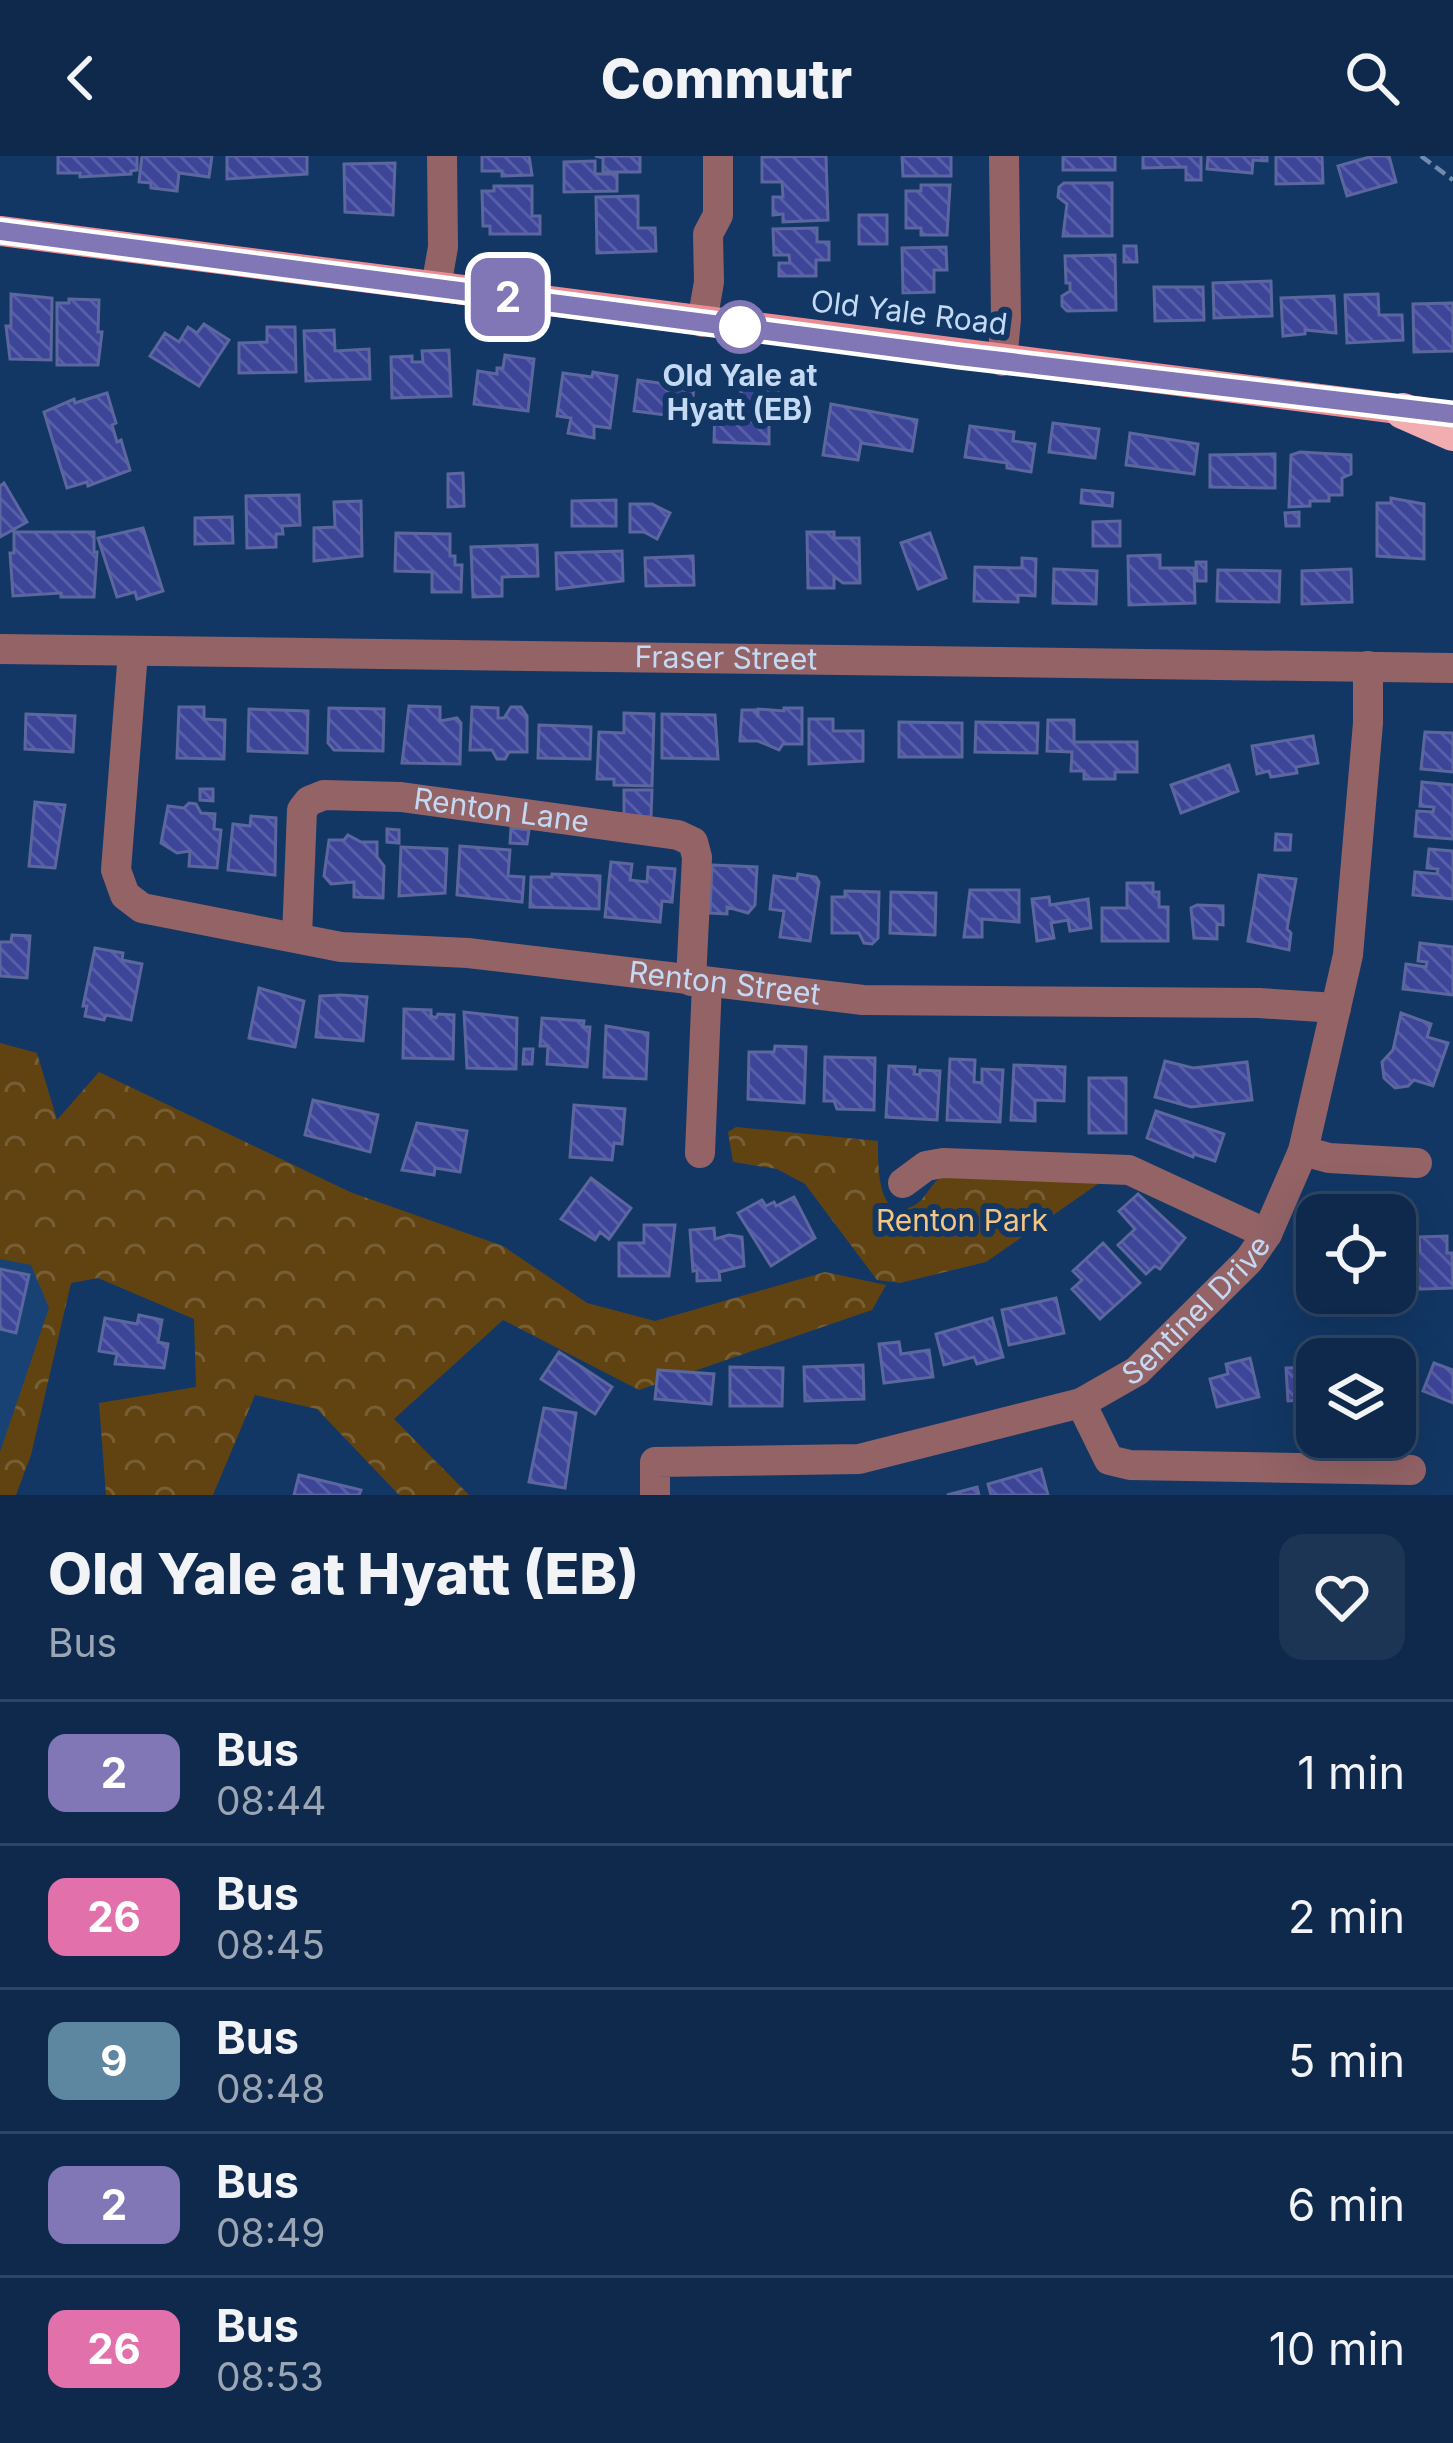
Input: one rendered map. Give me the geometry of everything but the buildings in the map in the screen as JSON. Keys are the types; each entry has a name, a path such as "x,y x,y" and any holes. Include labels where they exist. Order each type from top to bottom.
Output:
{"highway":[{"path":"1403,411 1453,433"}],"main road":[{"name":"Old Yale Road","path":"0,231 1002,361 1453,414"}],"street":[{"path":"436,287 443,247 442,156"},
{"path":"697,156 698,216 708,234 709,282 702,322"},
{"path":"708,234 718,215 718,156"},
{"path":"1002,361 1004,156"},
{"name":"Fraser Street","path":"0,649 1453,668"},
{"name":"Renton Street","path":"133,652 116,870 124,895 142,908 341,946 467,953 863,1000 1259,1003 1336,1008"},
{"name":"Sentinel Drive","path":"655,1495 656,1462 859,1459 1081,1403 1137,1371 1250,1260 1267,1234 1303,1151 1336,1008 1350,934 1368,723 1368,666"},
{"name":"Renton Lane","path":"297,937 302,810 324,795 401,797 678,835 692,842 697,857 699,982"},
{"path":"699,982 700,1153"},
{"path":"1303,1151 1329,1158 1417,1163"},
{"path":"903,1183 926,1166 944,1163 1129,1170 1267,1234"},
{"path":"1081,1403 1109,1460 1130,1465 1411,1470"}],"path":[{"path":"1421,156 1453,180"}],"shaded area":[{"path":"0,1169 63,1293 0,1477"}],"green space":[{"path":"0,1043 37,1053 57,1120 99,1072 350,1192 503,1246 587,1303 655,1321 825,1272 886,1285 872,1310 639,1390 503,1320 394,1419 469,1495 399,1495 317,1409 255,1395 213,1495 106,1495 99,1403 196,1387 194,1319 98,1278 71,1283 31,1455 16,1495 0,1495 0,1452 49,1308 31,1265 0,1259"},
{"name":"Renton Park","path":"736,1127 878,1141 882,1189 893,1207 902,1209 919,1202 943,1176 1105,1179 986,1262 900,1283 877,1280 805,1184 777,1169 733,1162 728,1132"}],"bus line":[{"name":"2","path":"0,231 959,356 1453,414"}],"place":[{"name":"Old Yale at Hyatt (EB)","path":"740,327"}]}
